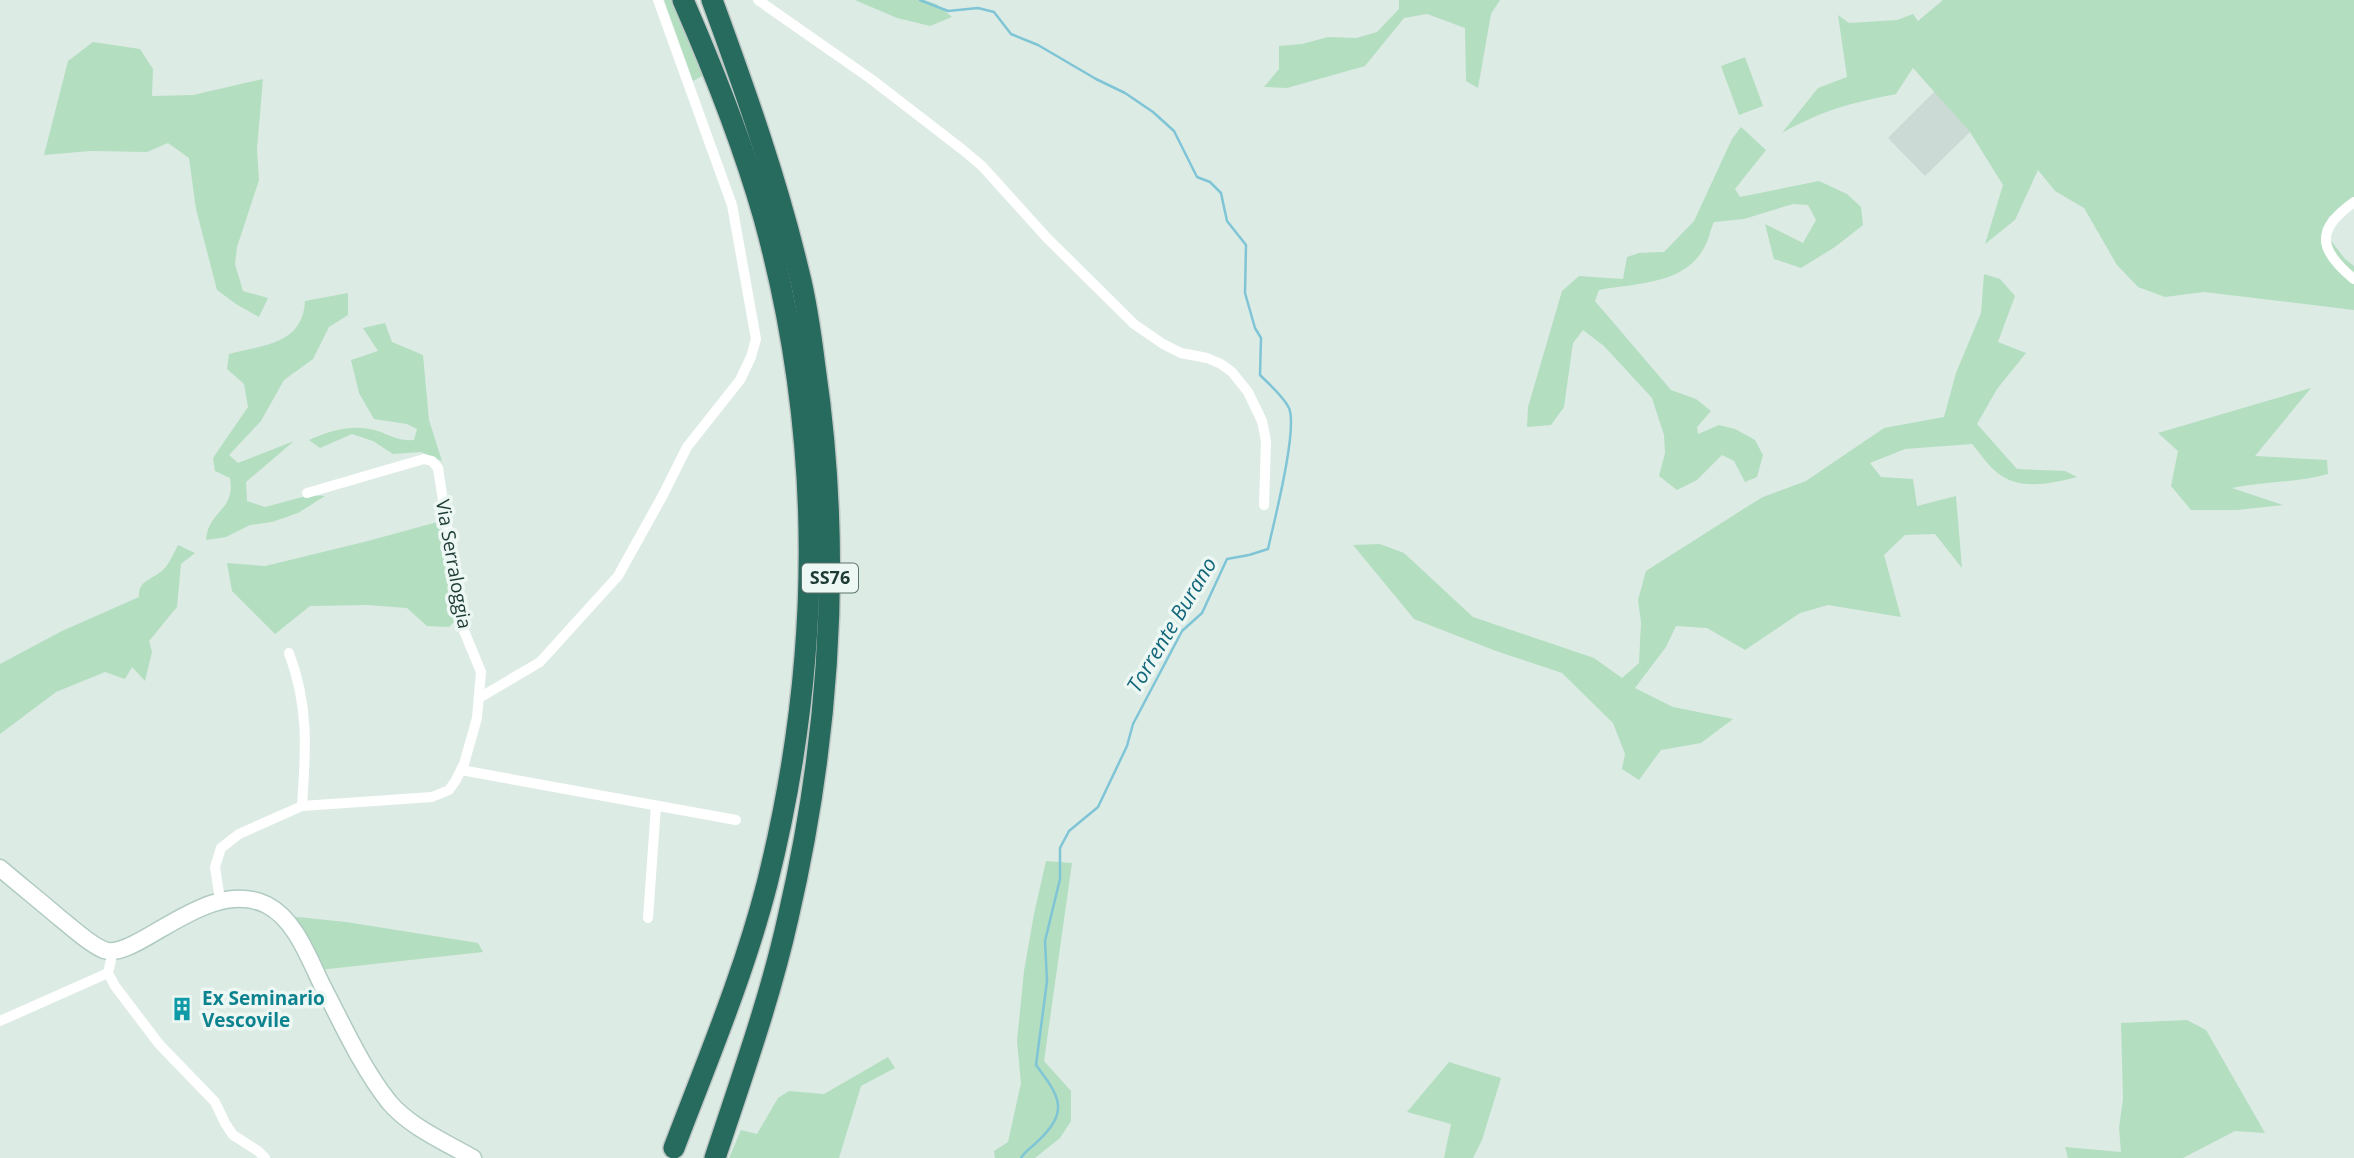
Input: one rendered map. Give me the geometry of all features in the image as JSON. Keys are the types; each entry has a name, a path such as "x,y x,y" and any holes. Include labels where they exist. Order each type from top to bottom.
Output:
{"highway":[{"name":"SS76","path":"674,1148 748,946 785,802 800,710 808,623 811,527 796,369 779,277 744,155 683,0"},
{"name":"SS76","path":"712,0 768,156 799,273 824,428 830,517 830,620 820,733 804,847 788,921 767,997 715,1158"}],"main road":[{"path":"0,868 104,950 113,951 133,944 177,919 220,900 265,904 284,916 296,933 350,1039 391,1104 422,1129 473,1158"}],"street":[{"path":"479,698 540,662 618,576 687,447 740,380 756,339 732,205 658,0"},
{"path":"758,0 871,79 982,166 1047,238 1134,324 1163,345 1181,353 1207,358 1233,372 1248,392 1262,421 1266,441 1264,505"},
{"path":"2354,202 2336,215 2328,226 2325,237 2330,253 2354,279"},
{"name":"Via Serraloggia","path":"220,900 215,867 221,848 239,834 302,806 432,797 449,790 461,770 477,718 481,671 462,626 438,468 432,461 424,459 307,493"},
{"path":"289,653 298,675 303,702 306,740 302,806"},
{"path":"461,770 736,820"},
{"path":"648,918 656,806"},
{"path":"113,951 108,973 115,986 159,1044 215,1102 233,1135 265,1158"},
{"path":"0,1021 108,973"}],"shaded area":[{"path":"1935,91 1970,132 1925,176 1888,138"}],"green space":[{"path":"664,0 675,0 706,74 693,81"},
{"path":"855,0 924,0 936,4 952,17 930,26 897,18"},
{"path":"1399,0 1500,0 1491,14 1478,88 1466,81 1465,28 1427,14 1404,18 1365,66 1287,88 1264,87 1279,69 1279,46 1302,44 1328,37 1356,38 1377,32 1399,9"},
{"path":"1943,0 2354,0 2354,197 2329,217 2322,229 2345,259 2354,266 2354,310 2204,292 2165,297 2138,287 2117,265 2084,208 2055,191 2038,170 2015,220 1985,244 2003,185 1970,132 1913,68 1896,94 1837,108 1782,133 1818,88 1847,77 1838,15 1849,23 1897,20 1913,14 1918,21"},
{"path":"93,42 140,49 153,69 152,96 193,95 263,79 257,149 259,180 237,247 235,264 243,291 268,298 259,317 217,290 196,209 189,158 168,143 147,152 91,151 44,155 68,61"},
{"path":"1745,57 1763,106 1739,115 1721,66"},
{"path":"1741,127 1766,150 1735,189 1740,197 1819,181 1847,194 1861,207 1863,225 1835,247 1801,268 1774,259 1765,224 1803,243 1816,220 1808,205 1793,204 1744,219 1714,222 1704,248 1684,269 1658,280 1599,290 1595,301 1671,390 1696,399 1711,411 1697,427 1698,434 1719,425 1735,429 1755,440 1763,455 1757,477 1745,482 1734,461 1722,455 1697,480 1677,490 1659,476 1665,453 1664,435 1652,398 1604,346 1583,330 1573,343 1564,407 1551,425 1527,427 1528,407 1562,291 1579,276 1623,279 1627,257 1639,253 1664,252 1694,221 1732,139"},
{"path":"1984,274 2000,279 2015,296 1998,342 2026,353 1997,389 1977,424 2017,469 2065,471 2077,477 2039,484 2019,483 2002,476 1972,444 1905,449 1870,463 1881,477 1913,479 1917,506 1956,496 1962,568 1935,534 1905,535 1884,555 1901,617 1828,605 1800,613 1745,650 1707,628 1676,626 1666,647 1635,688 1673,707 1733,719 1701,743 1661,750 1639,780 1622,769 1625,754 1613,723 1562,673 1414,619 1353,545 1380,544 1404,553 1473,617 1594,658 1622,678 1639,663 1641,622 1638,600 1646,571 1763,497 1806,481 1884,428 1944,417 1956,373 1981,313"},
{"path":"348,293 348,315 329,327 313,359 284,380 261,421 229,455 238,463 294,441 246,482 247,501 265,507 310,495 325,496 298,513 272,522 250,525 226,537 206,540 211,522 226,504 231,489 230,478 215,471 213,458 248,407 244,384 227,369 229,354 268,345 289,334 303,315 305,301"},
{"path":"385,323 392,342 423,355 429,420 442,461 421,452 393,454 373,441 352,434 320,448 309,440 335,431 362,428 414,440 417,429 407,424 374,419 359,393 351,360 378,351 363,328"},
{"path":"2311,388 2255,456 2327,460 2328,474 2232,488 2283,505 2237,510 2191,510 2171,486 2178,451 2158,433"},
{"path":"441,521 455,621 449,627 427,626 407,608 367,605 310,606 275,634 232,591 227,563 265,566"},
{"path":"178,545 195,553 181,564 177,607 149,641 152,652 145,681 132,667 125,679 105,672 56,692 0,734 0,664 62,631 139,597 143,584 163,570"},
{"path":"1046,861 1072,863 1044,1061 1071,1091 1071,1121 1060,1138 1035,1158 995,1158 994,1151 1008,1142 1021,1083 1017,1041 1024,971"},
{"path":"298,917 478,943 483,952 319,970 289,919"},
{"path":"2187,1020 2206,1030 2265,1133 2235,1131 2183,1158 2068,1158 2065,1147 2121,1152 2121,1023"},
{"path":"888,1057 895,1068 861,1086 839,1158 729,1158 741,1130 757,1134 778,1098 789,1091 824,1094"},
{"path":"1449,1062 1501,1078 1482,1140 1473,1158 1444,1158 1451,1124 1407,1112"}],"waterway":[{"name":"Torrente Burano","path":"920,0 948,11 978,8 994,12 1011,34 1038,45 1125,93 1153,112 1174,131 1197,177 1210,182 1221,193 1227,221 1246,245 1245,293 1255,328 1261,338 1260,375 1289,408 1291,419 1284,476 1268,549 1227,559 1202,613 1182,631 1133,724 1127,746 1098,807 1069,831 1060,848 1060,879 1045,941 1047,981 1036,1065 1056,1095 1058,1112 1047,1131 1021,1158"}],"place":[{"name":"Ex Seminario Vescovile","path":"182,1009"}]}
